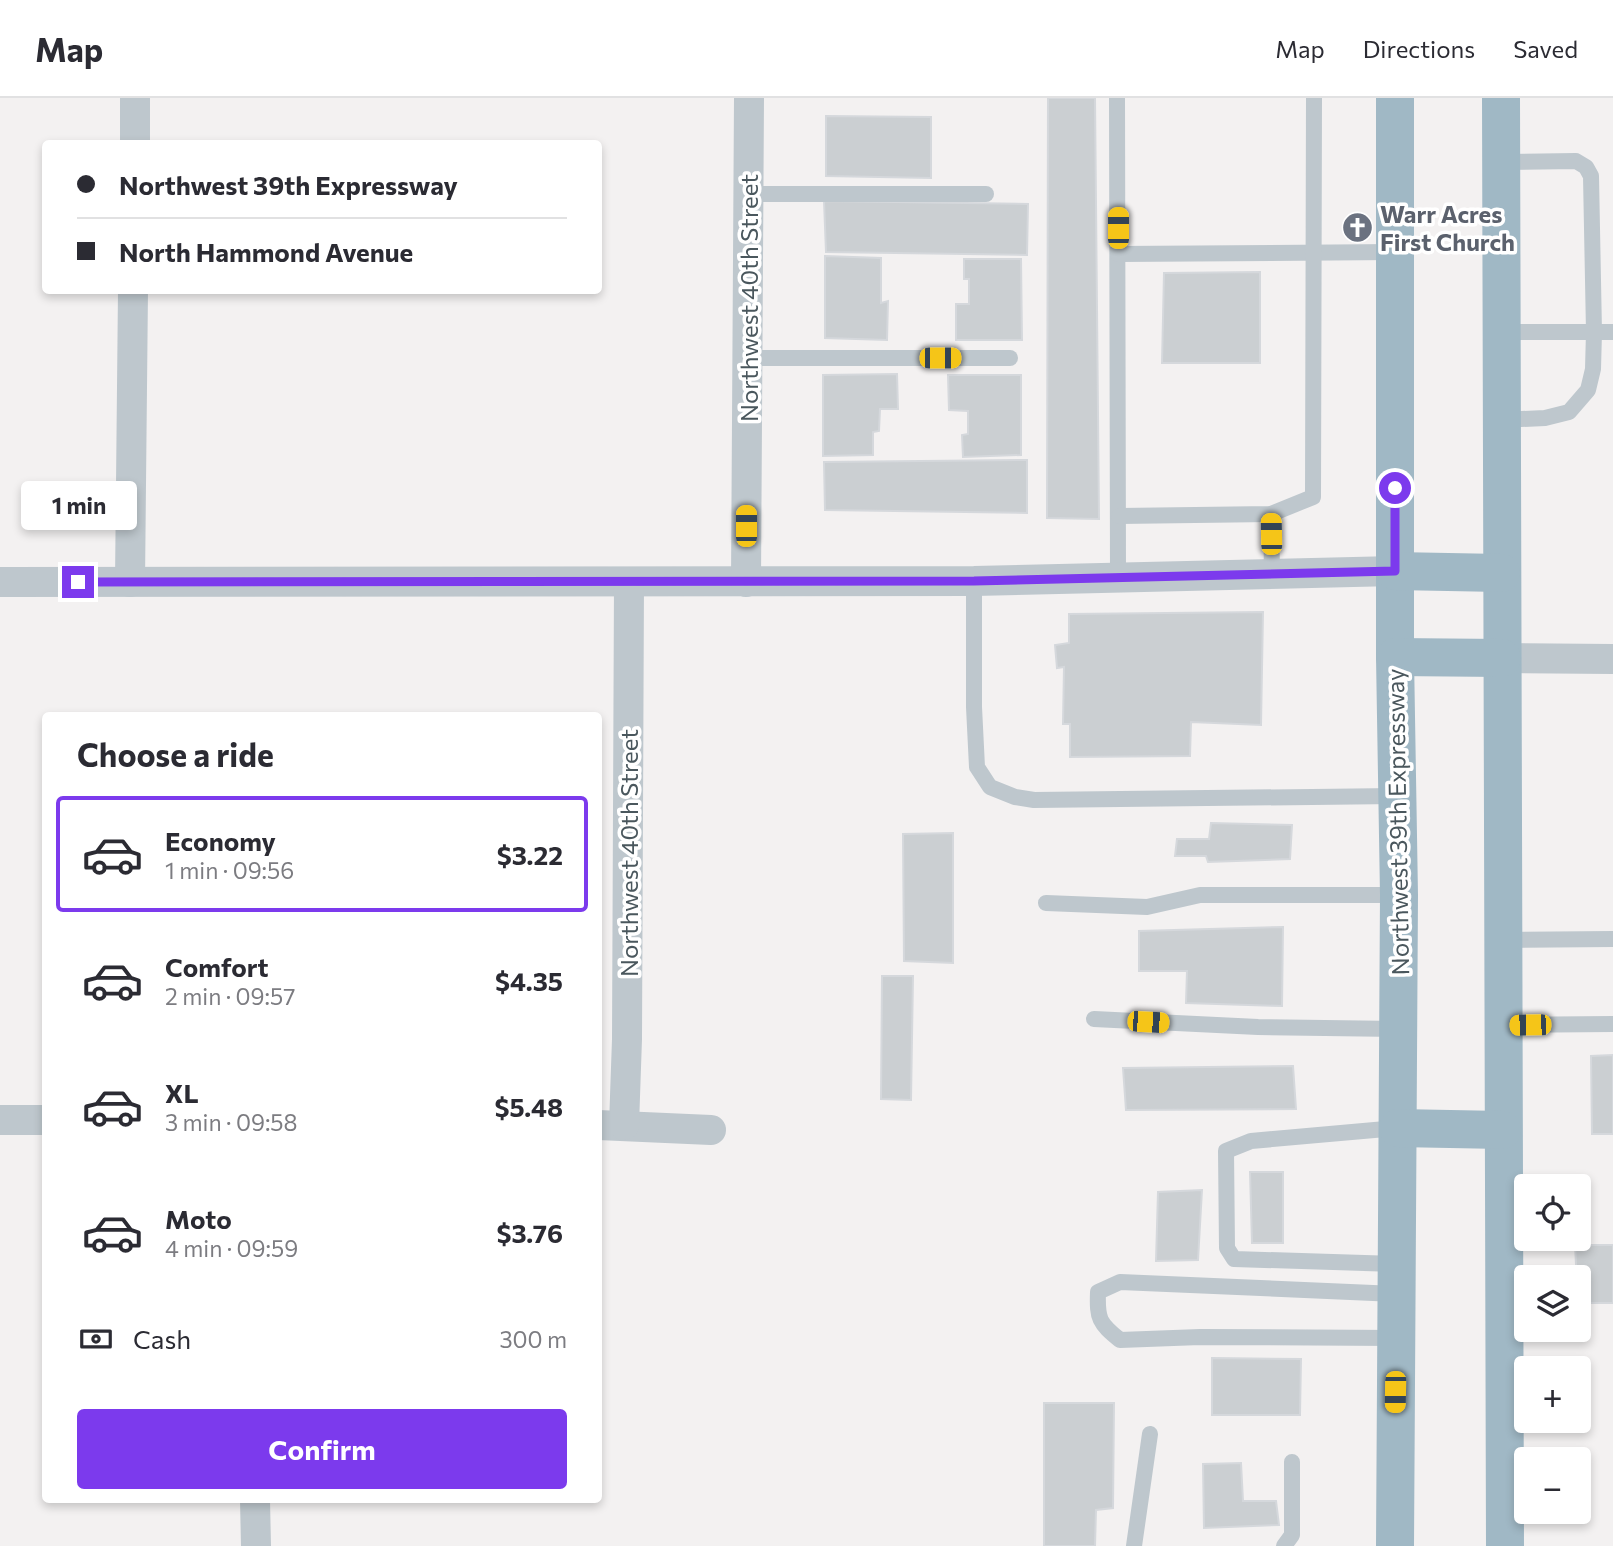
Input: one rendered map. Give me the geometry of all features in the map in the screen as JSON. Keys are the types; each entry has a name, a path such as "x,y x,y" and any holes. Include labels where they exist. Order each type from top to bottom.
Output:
{"highway":[{"name":"Northwest 39th Expressway","path":"1395,98 1395,657 1399,895 1395,1546"},
{"path":"1501,98 1505,1546"},
{"path":"1395,571 1501,573"},
{"path":"1395,657 1502,658"},
{"path":"1398,1128 1502,1130"}],"street":[{"path":"135,98 135,140"},
{"name":"Northwest 40th Street","path":"746,582 749,98"},
{"path":"130,582 133,294"},
{"path":"0,582 974,581 1395,571"},
{"name":"Northwest 40th Street","path":"611,1125 627,1025 629,582"},
{"path":"1502,658 1613,659"},
{"path":"0,1120 42,1120"},
{"path":"611,1125 711,1130"},
{"path":"255,1503 256,1546"}],"lane":[{"path":"1117,98 1118,576"},
{"path":"1119,516 1271,514 1313,496 1314,98"},
{"path":"1501,162 1576,161 1586,167 1591,176 1594,332 1593,369 1588,390 1569,412 1545,418 1501,420"},
{"path":"748,194 986,194"},
{"path":"1118,254 1395,252"},
{"path":"1501,332 1613,332"},
{"path":"747,358 1010,358"},
{"path":"1271,514 1272,573"},
{"path":"974,581 977,767 990,786 1015,797 1034,800 1396,796"},
{"path":"1046,903 1147,907 1200,895 1399,895"},
{"path":"1503,940 1613,939"},
{"path":"1094,1019 1258,1027 1398,1029"},
{"path":"1503,1025 1613,1024"},
{"path":"1396,1279 1234,1259 1227,1248 1226,1151 1251,1141 1398,1128"},
{"path":"1395,1338 1199,1337 1119,1340 1101,1325 1098,1292 1119,1282 1396,1279"},
{"path":"1134,1546 1150,1434"},
{"path":"1284,1546 1292,1535 1292,1462"}],"building":[{"path":"1048,98 1095,98 1099,519 1047,518"},
{"path":"826,116 931,117 931,178 826,176"},
{"path":"824,201 1028,204 1027,255 826,252"},
{"path":"825,256 881,258 881,303 888,301 887,340 825,338"},
{"path":"964,259 1021,259 1022,340 956,340 956,304 969,304 969,279 964,279"},
{"path":"1260,272 1260,363 1162,363 1164,273"},
{"path":"897,374 898,409 880,409 879,431 873,432 873,455 823,456 823,375"},
{"path":"948,375 1021,375 1021,455 963,457 962,435 968,434 968,411 949,410"},
{"path":"1027,460 1027,513 825,510 824,462"},
{"path":"1263,612 1261,725 1191,722 1190,756 1070,757 1070,724 1063,724 1064,667 1057,668 1055,645 1069,643 1069,614"},
{"path":"1211,823 1292,825 1290,859 1208,862 1206,856 1175,856 1177,839 1209,839"},
{"path":"953,833 953,963 904,961 903,834"},
{"path":"1283,927 1282,1006 1186,1003 1187,971 1139,971 1139,931"},
{"path":"882,976 913,976 911,1100 881,1099"},
{"path":"1613,1055 1613,1134 1592,1134 1591,1056"},
{"path":"1293,1066 1296,1109 1126,1110 1123,1068"},
{"path":"1250,1172 1283,1172 1283,1243 1252,1243"},
{"path":"1202,1190 1198,1260 1156,1261 1158,1192"},
{"path":"1591,1245 1613,1245 1613,1303 1591,1303 1591,1265 1576,1265 1575,1251 1591,1251"},
{"path":"1212,1358 1301,1359 1300,1415 1212,1415"},
{"path":"1044,1403 1114,1403 1113,1508 1096,1510 1095,1546 1044,1546"},
{"path":"1241,1463 1243,1501 1276,1501 1279,1525 1204,1528 1203,1464"}],"place":[{"name":"Warr Acres First Church","path":"1357,227"}],"route":[{"path":"78,582 974,581 1395,571 1395,488"}]}
